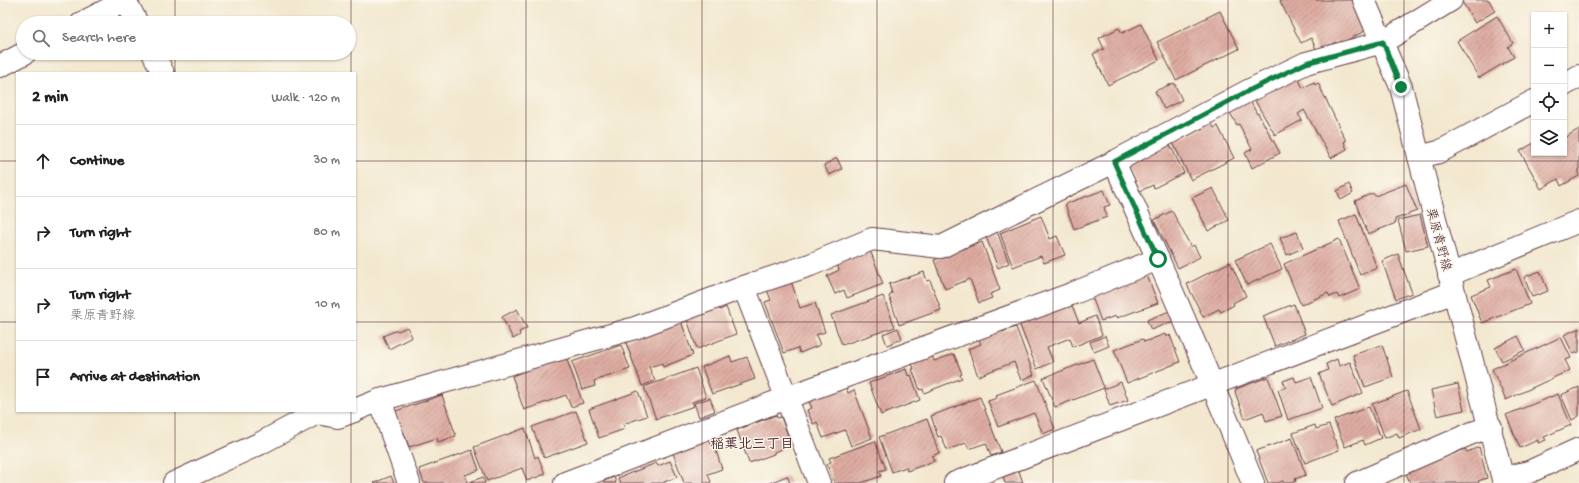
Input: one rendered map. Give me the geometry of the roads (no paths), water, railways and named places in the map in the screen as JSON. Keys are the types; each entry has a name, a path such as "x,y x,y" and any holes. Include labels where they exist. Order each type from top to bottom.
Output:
{"street":[{"path":"95,16 126,0 134,16"},
{"name":"栗原青野線","path":"1364,0 1401,87 1504,480"},
{"path":"356,410 380,400 635,328 744,287 810,265 872,239 941,247 1114,162 1248,91 1306,63 1383,42 1451,0"},
{"path":"0,66 16,58"},
{"path":"156,60 162,72"},
{"path":"1567,82 1579,76"},
{"path":"1419,157 1439,152 1531,103"},
{"path":"1114,162 1213,384 1253,483"},
{"path":"955,483 1213,384 1452,284 1579,221"},
{"path":"565,483 786,398 1074,293 1158,259"},
{"path":"744,287 819,483"},
{"path":"380,400 409,483"},
{"path":"174,483 259,444 317,412 338,417 351,412"},
{"path":"1357,483 1472,433 1491,428"},
{"path":"1504,480 1529,472 1579,449"}],"district":[{"name":"稲葉北三丁目","path":"752,443"}]}
